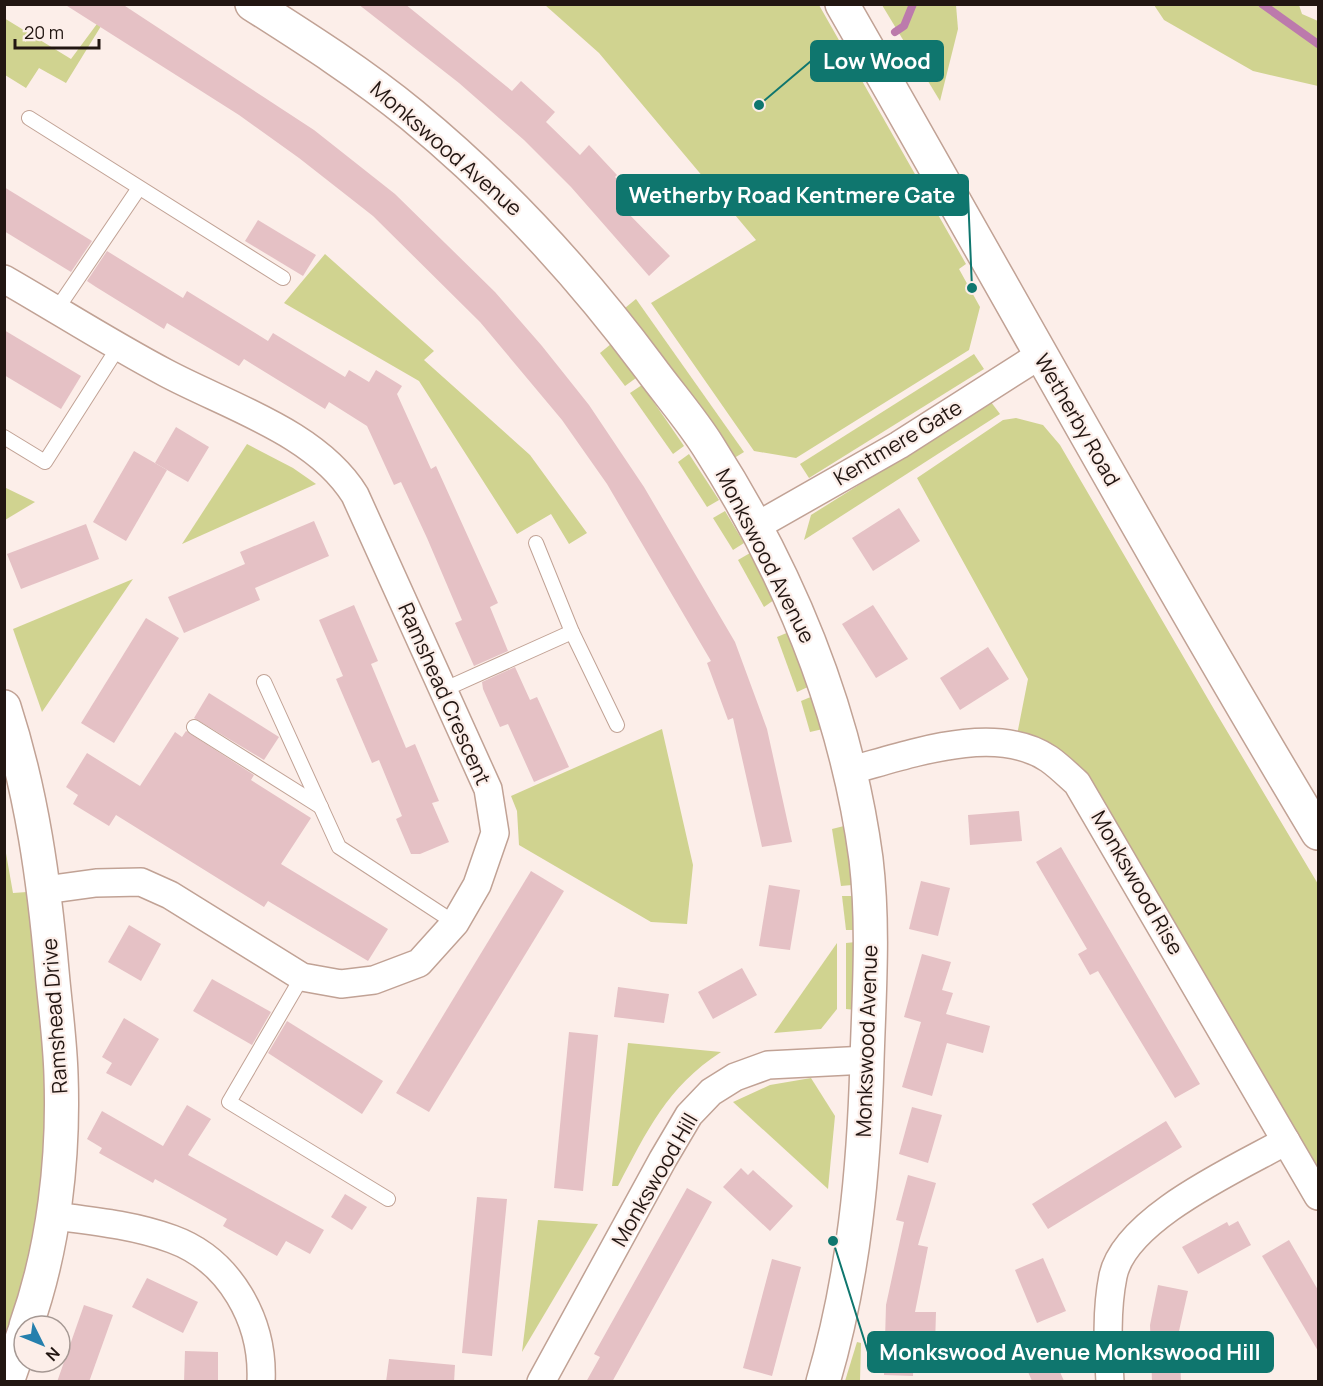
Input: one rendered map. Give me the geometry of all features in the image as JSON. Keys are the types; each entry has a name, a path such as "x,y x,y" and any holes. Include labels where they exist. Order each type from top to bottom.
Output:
{"street":[{"name":"Wetherby Road","path":"842,4 1040,355 1237,698 1318,833"},
{"name":"Monkswood Avenue","path":"268,9 410,113 477,171 534,227 616,323 700,435 755,527 802,622 830,696 848,771 865,858 870,918 866,1125 853,1249 842,1309 823,1382"},
{"name":"Ramshead Crescent","path":"4,279 119,346 319,453 344,477 488,789 495,833 477,885 454,923 418,963 374,980 341,984 302,977 170,895 141,882 96,883 45,890"},
{"name":"Kentmere Gate","path":"755,527 899,445 1040,355"},
{"name":"Ramshead Drive","path":"4,708 25,779 45,890 62,1074 62,1125 54,1215 29,1314"},
{"name":"Monkswood Rise","path":"848,771 977,741 1015,745 1048,758 1077,783 1098,815 1318,1196"},
{"name":"Monkswood Hill","path":"541,1382 689,1115 711,1092 735,1077 768,1065 867,1060"},
{"path":"1110,1382 1108,1319 1113,1273 1134,1237 1166,1209 1286,1140"},
{"path":"54,1215 154,1233 174,1239 209,1261 237,1291 247,1310 260,1349 261,1382"},
{"path":"7,1382 12,1368"}],"lane":[{"path":"29,118 283,278"},
{"path":"57,309 139,188"},
{"path":"4,438 45,462 119,346"},
{"path":"536,543 572,632 617,725"},
{"path":"443,690 572,632"},
{"path":"264,682 339,847 454,923"},
{"path":"194,727 321,807"},
{"path":"302,977 229,1102 388,1199"}],"green space":[{"path":"111,5 114,5 66,83 39,68 26,88 5,75 4,18 71,59"},
{"path":"545,5 819,5 966,264 959,269 980,307 969,350 796,458 754,451 651,303 756,240 599,53"},
{"path":"882,5 956,5 958,29 940,101"},
{"path":"1154,5 1299,5 1302,14 1318,21 1318,86 1253,71 1164,20"},
{"path":"325,254 434,351 424,360 530,455 587,533 569,544 551,514 517,534 419,381 284,303"},
{"path":"636,299 744,452 731,460 625,308"},
{"path":"611,344 636,378 625,386 600,353"},
{"path":"974,354 984,369 809,478 800,464"},
{"path":"642,385 684,446 673,454 630,393"},
{"path":"991,402 1000,414 804,540 811,515"},
{"path":"1016,418 1043,425 1060,445 1318,884 1318,1196 1098,815 1015,745 1028,679 917,478 1003,420"},
{"path":"247,444 293,468 316,484 182,544"},
{"path":"689,454 719,500 707,507 678,462"},
{"path":"4,487 35,502 5,520"},
{"path":"725,511 744,543 733,550 713,518"},
{"path":"750,553 774,600 764,607 738,560"},
{"path":"133,579 42,712 13,629"},
{"path":"789,632 810,686 797,692 777,637"},
{"path":"813,696 823,729 810,732 801,701"},
{"path":"662,729 693,865 687,924 651,922 519,845 517,811 511,796"},
{"path":"844,826 852,885 841,886 832,829"},
{"path":"4,842 13,893 27,892 46,1080 43,1173 32,1254 14,1314 12,1314 4,1348"},
{"path":"842,896 853,896 856,930 846,930"},
{"path":"856,942 856,1010 846,1009 846,943"},
{"path":"837,943 837,1009 821,1029 774,1033"},
{"path":"628,1043 721,1052 686,1080 672,1095 649,1129 618,1186 612,1186"},
{"path":"811,1078 835,1116 828,1189 733,1102 770,1085"},
{"path":"538,1220 598,1224 522,1352"},
{"path":"857,1342 861,1343 860,1381 845,1381"}],"building":[{"path":"64,4 122,4 314,130 395,194 495,292 542,346 589,405 644,487 735,642 767,729 792,842 762,847 733,718 728,720 707,663 711,661 607,484 562,420 480,322 373,216 299,158 239,115"},
{"path":"358,4 405,4 512,91 521,81 555,112 546,122 580,155 589,145 617,175 615,177 628,190 619,198 626,205 623,208 670,256 649,276 571,187 524,140 459,83"},
{"path":"4,187 92,241 71,272 4,231"},
{"path":"258,220 316,255 303,276 245,241"},
{"path":"107,251 183,298 187,291 268,341 273,333 345,377 349,370 369,382 376,370 402,386 397,394 431,469 436,466 498,603 490,607 508,651 474,666 455,623 462,620 427,538 401,482 394,485 367,426 329,402 325,409 244,359 239,366 167,323 164,329 87,281"},
{"path":"4,330 81,376 61,409 4,375"},
{"path":"176,427 209,447 188,482 155,463"},
{"path":"134,451 167,470 126,541 93,522"},
{"path":"899,508 920,541 873,571 852,538"},
{"path":"314,521 329,556 255,588 260,600 184,633 168,597 245,564 240,552"},
{"path":"86,524 99,559 21,589 7,554"},
{"path":"354,605 378,661 371,664 406,748 415,744 439,801 432,803 449,842 420,854 411,854 396,819 402,816 379,760 372,763 336,679 343,676 319,620"},
{"path":"873,605 908,659 876,678 842,624"},
{"path":"146,618 179,638 114,743 81,723"},
{"path":"988,647 1009,679 960,710 940,678"},
{"path":"515,667 530,700 537,697 569,767 534,782 508,724 500,727 483,689 482,682"},
{"path":"209,693 279,737 264,760 194,718"},
{"path":"186,731 254,775 251,780 311,818 281,864 388,929 368,961 268,901 264,907 116,815 109,826 73,804 78,795 66,787 87,753 140,786 175,732 182,737"},
{"path":"1019,811 1022,841 970,845 968,815"},
{"path":"1061,847 1200,1084 1175,1098 1098,971 1090,975 1078,954 1087,949 1036,862"},
{"path":"531,871 564,891 429,1112 396,1093"},
{"path":"921,881 950,888 938,936 909,929"},
{"path":"769,885 800,890 790,950 759,946"},
{"path":"129,925 161,944 141,981 108,962"},
{"path":"922,954 951,962 942,990 953,993 946,1014 990,1026 983,1053 947,1043 932,1096 902,1087 921,1022 904,1017"},
{"path":"742,968 757,995 713,1019 698,992"},
{"path":"212,979 271,1012 252,1045 193,1011"},
{"path":"618,987 669,994 664,1023 614,1017"},
{"path":"124,1018 159,1039 131,1086 106,1073 112,1063 102,1057"},
{"path":"287,1021 383,1081 362,1114 268,1053"},
{"path":"569,1032 598,1035 583,1191 554,1188"},
{"path":"187,1105 211,1119 188,1155 324,1230 310,1254 286,1241 277,1256 223,1226 227,1219 155,1179 153,1183 99,1153 102,1148 87,1139 102,1111 163,1146"},
{"path":"912,1107 942,1115 928,1163 899,1154"},
{"path":"1166,1121 1182,1147 1048,1229 1032,1204"},
{"path":"741,1168 748,1175 753,1170 793,1206 770,1231 723,1187"},
{"path":"908,1175 936,1183 918,1245 928,1247 915,1312 936,1312 935,1346 914,1345 913,1376 884,1375 886,1305 904,1222 896,1220"},
{"path":"687,1188 712,1202 612,1382 586,1382 600,1357 594,1354"},
{"path":"345,1194 367,1207 352,1230 331,1217"},
{"path":"477,1197 507,1199 492,1356 462,1353"},
{"path":"1238,1221 1251,1245 1198,1274 1182,1247 1227,1222 1229,1226"},
{"path":"1289,1240 1318,1290 1318,1351 1262,1256"},
{"path":"1043,1258 1066,1311 1037,1323 1015,1270"},
{"path":"772,1259 801,1267 772,1376 743,1368"},
{"path":"147,1278 198,1302 183,1333 132,1307"},
{"path":"1158,1285 1188,1291 1179,1331 1181,1382 1152,1382 1150,1325"},
{"path":"84,1305 113,1315 89,1382 57,1382 60,1374 72,1374 72,1339"},
{"path":"1045,1337 1064,1381 1032,1381 1018,1349"},
{"path":"185,1351 218,1352 218,1382 184,1382"},
{"path":"389,1359 455,1365 454,1382 386,1382"}],"waterway":[{"path":"895,32 904,26 913,4"},
{"path":"1262,4 1318,44"}],"place":[{"name":"Low Wood","path":"759,105"},
{"name":"Wetherby Road Kentmere Gate","path":"972,288"},
{"name":"Monkswood Avenue Monkswood Hill","path":"833,1241"}]}
